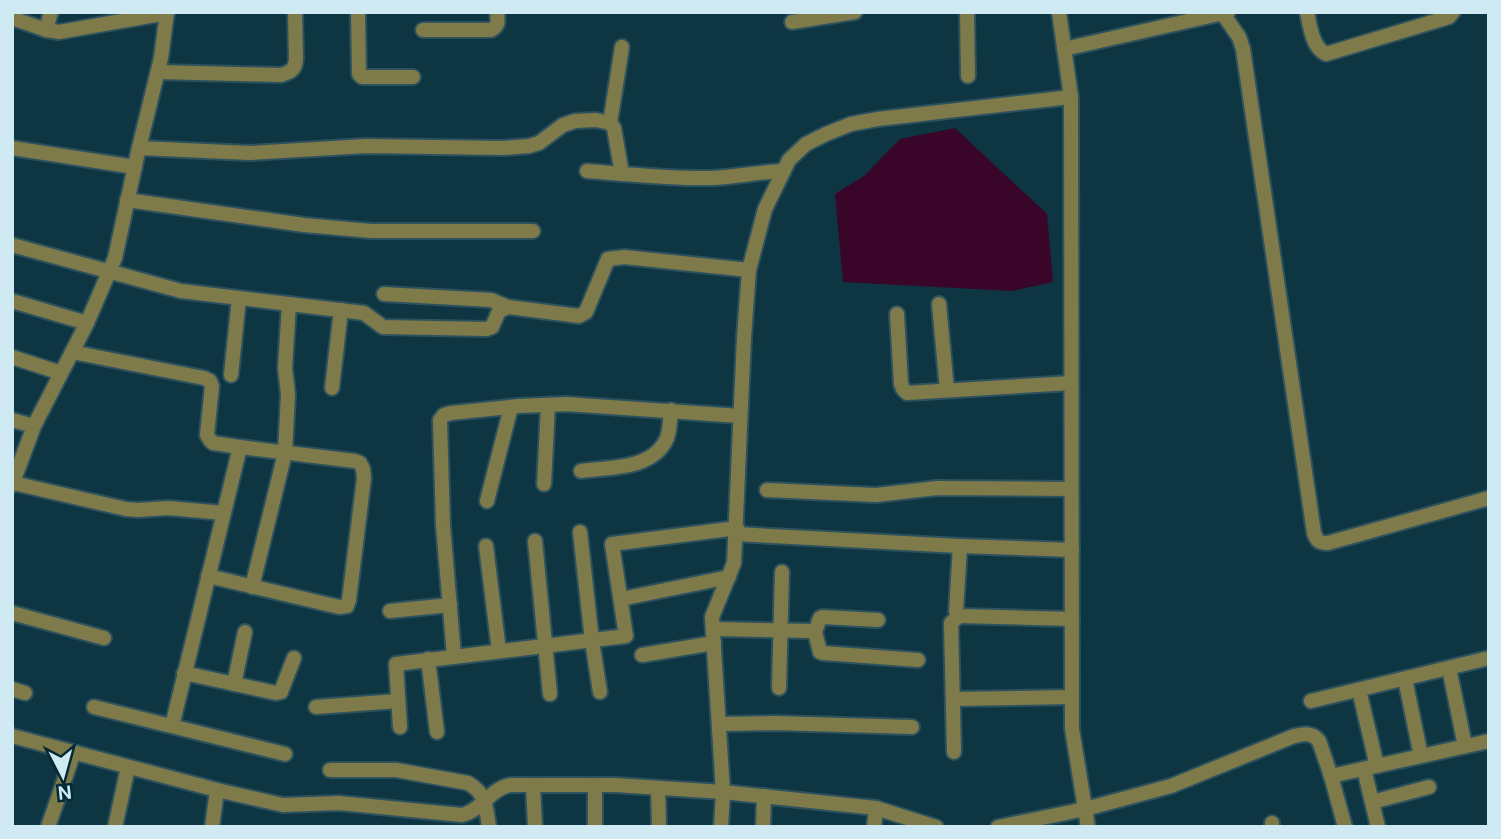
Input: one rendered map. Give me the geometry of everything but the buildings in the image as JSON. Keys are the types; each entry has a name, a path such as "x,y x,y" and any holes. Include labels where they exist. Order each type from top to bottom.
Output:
{"street":[{"path":"46,30 51,12"},
{"path":"158,72 281,75 291,72 296,59 295,12"},
{"path":"358,12 359,74 362,77 413,77"},
{"path":"423,30 491,30 498,24 497,12"},
{"path":"792,22 855,12"},
{"path":"967,12 968,76"},
{"path":"1059,12 1071,97 1072,729 1088,827"},
{"path":"1307,12 1314,40 1319,51 1326,54 1449,17 1453,12"},
{"path":"12,18 46,30 67,32 167,13 161,58 115,258 87,323 34,426 13,484 126,509 168,508 224,513"},
{"path":"1064,49 1225,13 1239,37 1243,49 1317,540 1328,543 1489,498"},
{"path":"610,123 622,47"},
{"path":"721,827 723,792 712,617 734,564 749,270 765,209 783,171 789,160 806,144 851,124 1071,97"},
{"path":"139,148 250,153 366,146 503,148 539,143 563,125 575,121 596,120 610,123 614,128 621,174"},
{"path":"12,148 135,167"},
{"path":"587,171 716,178 783,171"},
{"path":"127,200 371,232 533,231"},
{"path":"12,245 181,291 363,313 383,327 486,329 492,327 499,311 508,307"},
{"path":"384,294 491,300 508,307 579,316 586,312 608,259 614,257 749,270"},
{"path":"231,375 239,298"},
{"path":"12,301 87,323"},
{"path":"252,587 285,453 288,394 285,368 289,304"},
{"path":"939,304 947,390"},
{"path":"332,388 341,310"},
{"path":"897,314 901,384 907,393 1071,383"},
{"path":"72,352 210,381 212,386 207,435 213,443 360,463 363,469 347,606 339,607 208,576"},
{"path":"12,357 61,373"},
{"path":"454,656 443,525 440,420 444,415 566,404 740,416"},
{"path":"544,484 548,405"},
{"path":"488,500 511,407"},
{"path":"581,471 645,461 666,440 671,410"},
{"path":"12,420 34,426"},
{"path":"172,726 240,447"},
{"path":"767,490 876,495 937,488 1072,489"},
{"path":"400,727 397,664 626,636 612,544 737,531 960,546 1072,550"},
{"path":"580,532 600,692"},
{"path":"535,541 550,694"},
{"path":"486,546 499,651"},
{"path":"959,616 956,611 960,546"},
{"path":"779,688 782,572"},
{"path":"621,599 729,577"},
{"path":"390,611 450,605"},
{"path":"12,613 104,638"},
{"path":"954,752 951,623 959,616 1072,619"},
{"path":"878,620 822,617 815,632 818,649 823,653 918,660"},
{"path":"642,655 713,636 780,630 815,632"},
{"path":"234,684 245,632"},
{"path":"184,673 276,693 281,692 294,658"},
{"path":"1311,701 1489,658"},
{"path":"428,659 437,732"},
{"path":"1449,668 1465,746"},
{"path":"1405,679 1421,756"},
{"path":"1360,690 1372,802 1378,827"},
{"path":"953,699 1072,697"},
{"path":"316,707 398,701"},
{"path":"94,707 285,754"},
{"path":"719,724 912,727"},
{"path":"998,827 1171,786 1302,734 1315,736 1319,741 1345,827"},
{"path":"12,752 15,736 217,790 288,806 339,803 462,815 474,810 503,787 615,785 723,792 876,808 936,827"},
{"path":"1331,776 1489,741"},
{"path":"48,827 74,752"},
{"path":"116,827 128,767"},
{"path":"330,770 396,770 472,785 485,800 489,827"},
{"path":"533,786 535,827"},
{"path":"594,786 595,827"},
{"path":"1372,802 1429,787"},
{"path":"658,788 659,827"},
{"path":"212,827 217,790"},
{"path":"763,827 764,796"},
{"path":"874,827 876,808"}],"shaded area":[{"path":"955,128 1047,214 1053,282 1012,291 843,282 835,194 864,176 900,139"}]}
